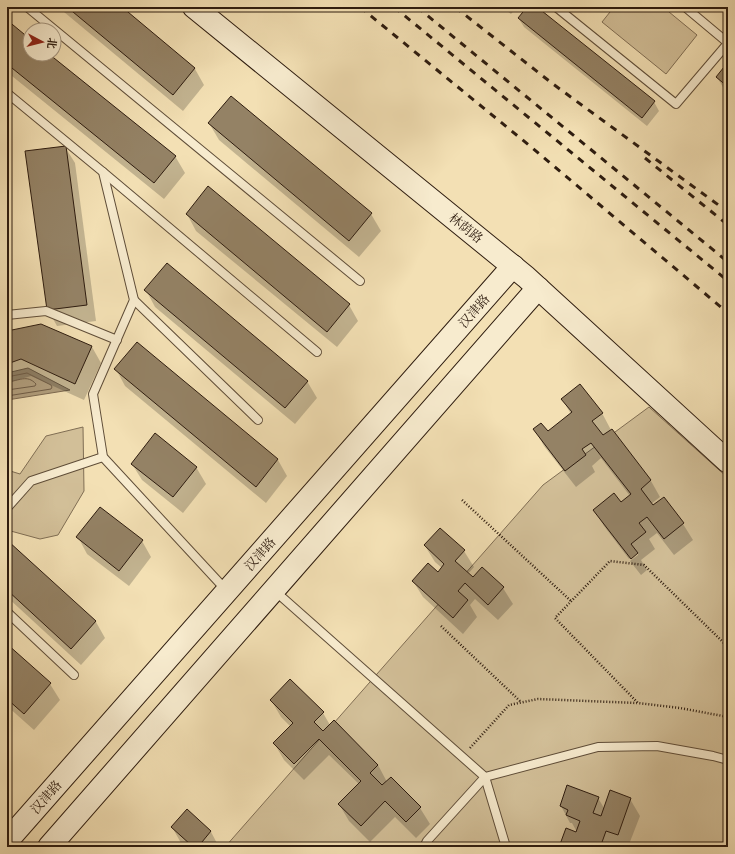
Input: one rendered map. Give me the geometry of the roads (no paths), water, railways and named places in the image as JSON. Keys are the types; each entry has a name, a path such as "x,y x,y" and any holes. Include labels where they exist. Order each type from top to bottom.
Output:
{"street":[{"name":"林荫路","path":"194,7 513,266 728,462"},
{"name":"汉津路","path":"7,841 513,266"},
{"path":"49,847 538,288"}],"lane":[{"path":"27,7 360,281"},
{"path":"556,7 676,104 728,43 685,7"},
{"path":"7,93 317,352"},
{"path":"103,172 134,300 258,420"},
{"path":"134,300 94,394 103,457 227,591"},
{"path":"7,316 46,311 117,340"},
{"path":"7,508 31,481 103,457"},
{"path":"274,590 485,777 506,847"},
{"path":"7,612 74,675"},
{"path":"424,847 427,841 485,777 598,747 658,746 728,760"}],"water":[{"path":"28,368 70,390 7,400 7,373"}],"railway":[{"path":"360,7 530,146 728,313"},
{"path":"394,7 728,281"},
{"path":"417,7 728,262"},
{"path":"455,7 553,84 728,212"},
{"path":"645,158 728,225"}]}
